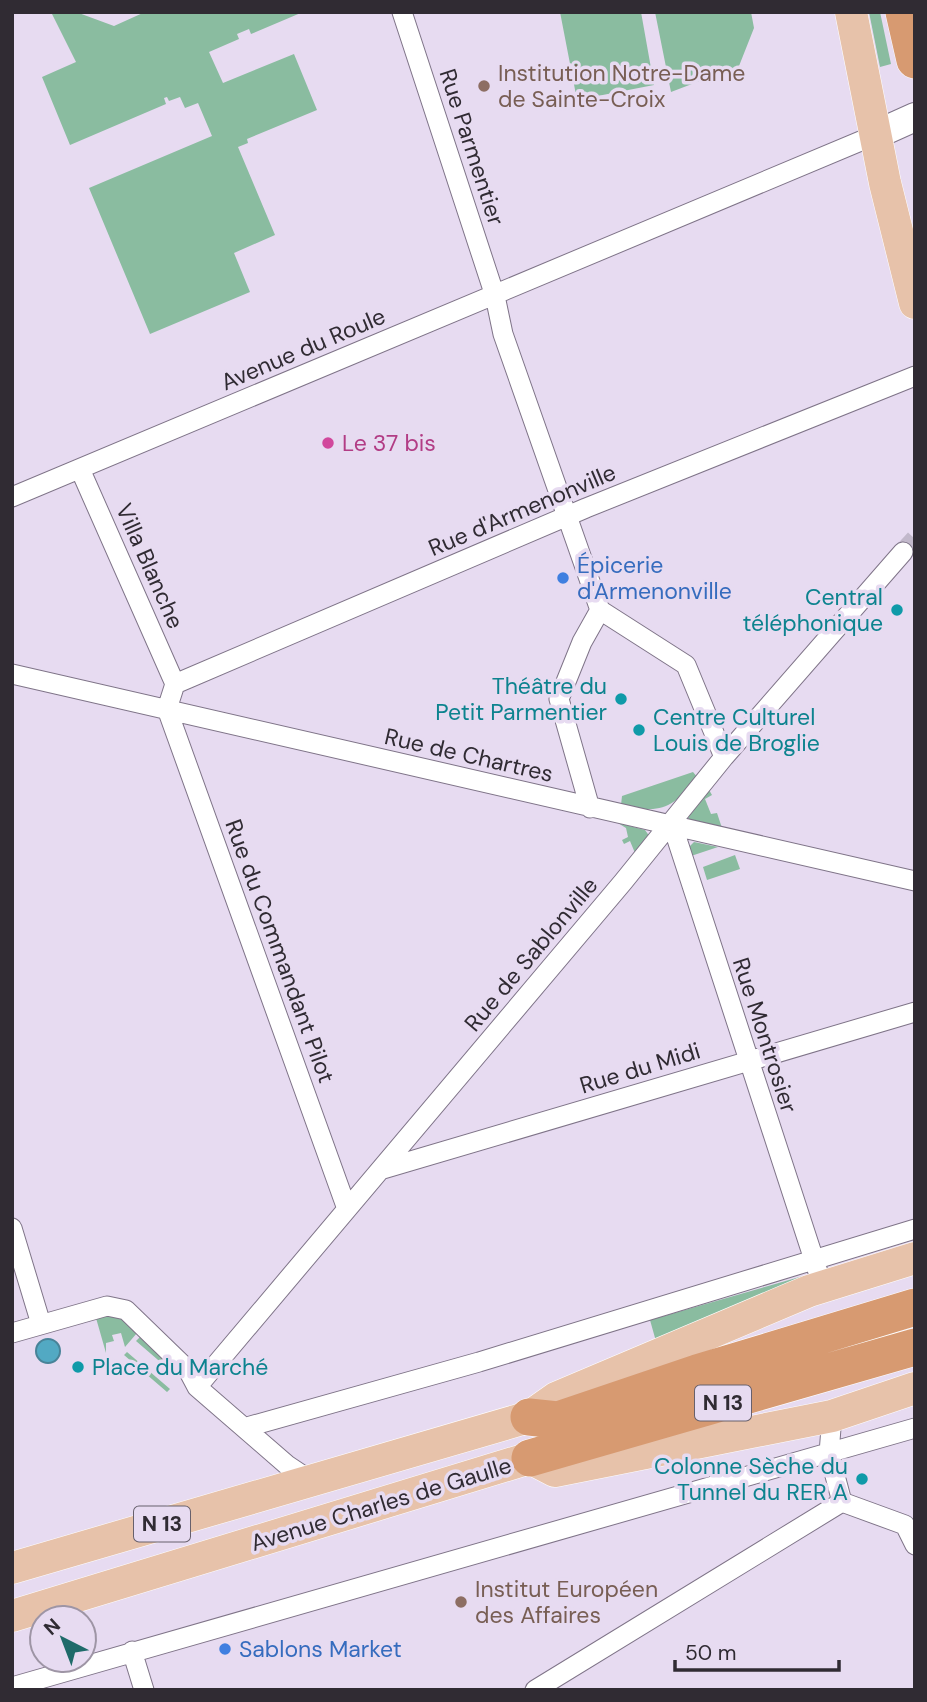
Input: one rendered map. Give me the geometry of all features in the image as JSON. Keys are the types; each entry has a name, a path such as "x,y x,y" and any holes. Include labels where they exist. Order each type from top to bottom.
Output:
{"highway":[{"path":"904,12 915,60"},
{"name":"N 13","path":"529,1417 558,1420 697,1373 915,1307"},
{"name":"N 13","path":"530,1458 915,1348"}],"main road":[{"path":"851,12 897,125 915,303"},
{"name":"Avenue Charles de Gaulle","path":"12,1568 529,1417 556,1398 836,1282 915,1258"},
{"name":"Avenue Charles de Gaulle","path":"12,1616 530,1458 555,1471 832,1416 915,1388"}],"street":[{"name":"Rue Parmentier","path":"402,12 495,296"},
{"name":"Avenue du Roule","path":"12,497 613,247 897,125"},
{"path":"495,296 503,334 600,610 685,665 724,757"},
{"name":"Rue d'Armenonville","path":"175,684 568,517 915,376"},
{"name":"Villa Blanche","path":"80,469 175,684"},
{"name":"Rue de Sablonville","path":"197,1387 671,824 724,757 903,552"},
{"path":"590,808 559,699 582,642 600,610"},
{"name":"Rue de Chartres","path":"12,674 915,881"},
{"path":"167,709 175,684"},
{"name":"Rue du Commandant Pilot","path":"167,709 347,1209"},
{"name":"Rue Montrosier","path":"671,824 814,1260"},
{"name":"Rue du Midi","path":"380,1170 915,1012"},
{"path":"12,1228 41,1325"},
{"path":"247,1427 479,1362 915,1229"},
{"path":"814,1260 823,1278 836,1282"},
{"path":"12,1334 107,1306 123,1308 133,1314 151,1337 188,1370 197,1387 247,1427 287,1465 311,1481"},
{"path":"832,1416 829,1453 842,1502"},
{"path":"12,1687 915,1428"},
{"path":"842,1502 905,1525 915,1545"},
{"path":"535,1690 842,1502"},
{"path":"132,1651 144,1690"}],"green space":[{"path":"51,12 76,12 114,26 145,12 303,12 251,34 249,29 237,34 239,39 209,52 223,83 294,54 317,110 247,139 248,143 238,147 275,235 234,253 250,292 150,334 89,188 212,136 198,103 185,108 180,97 169,101 167,97 164,98 166,104 70,145 42,77 76,62"},
{"path":"560,12 641,12 654,85 577,100"},
{"path":"655,12 751,12 754,28 739,66 671,92"},
{"path":"869,12 880,12 891,64 880,67"},
{"path":"693,772 698,778 673,803 656,809 621,805 622,796"},
{"path":"708,788 712,795 705,799 711,814 717,813 723,831 689,820 688,817"},
{"path":"618,823 645,830 650,837 635,853 630,841 624,844 622,840 628,837 626,828"},
{"path":"694,842 718,847 688,857 686,850"},
{"path":"735,855 740,869 707,880 703,867"},
{"path":"806,1276 657,1345 650,1320"},
{"path":"120,1316 137,1333 125,1347 121,1333 112,1335 114,1341 106,1343 106,1353 96,1318"},
{"path":"140,1337 181,1376 179,1378 136,1341"},
{"path":"127,1352 170,1389 167,1392 124,1355"}],"water":[{"path":"48,1339 56,1343 60,1351 56,1359 48,1363 40,1359 36,1351 40,1343"}],"tunnel":[{"path":"903,552 915,539"}],"place":[{"name":"Institution Notre-Dame de Sainte-Croix","path":"484,86"},
{"name":"Le 37 bis","path":"328,443"},
{"name":"Épicerie d'Armenonville","path":"563,578"},
{"name":"Central téléphonique","path":"897,610"},
{"name":"Théâtre du Petit Parmentier","path":"621,699"},
{"name":"Centre Culturel Louis de Broglie","path":"639,730"},
{"name":"Place du Marché","path":"78,1367"},
{"name":"Colonne Sèche du Tunnel du RER A","path":"862,1479"},
{"name":"Institut Européen des Affaires","path":"461,1602"},
{"name":"Sablons Market","path":"225,1649"}]}
